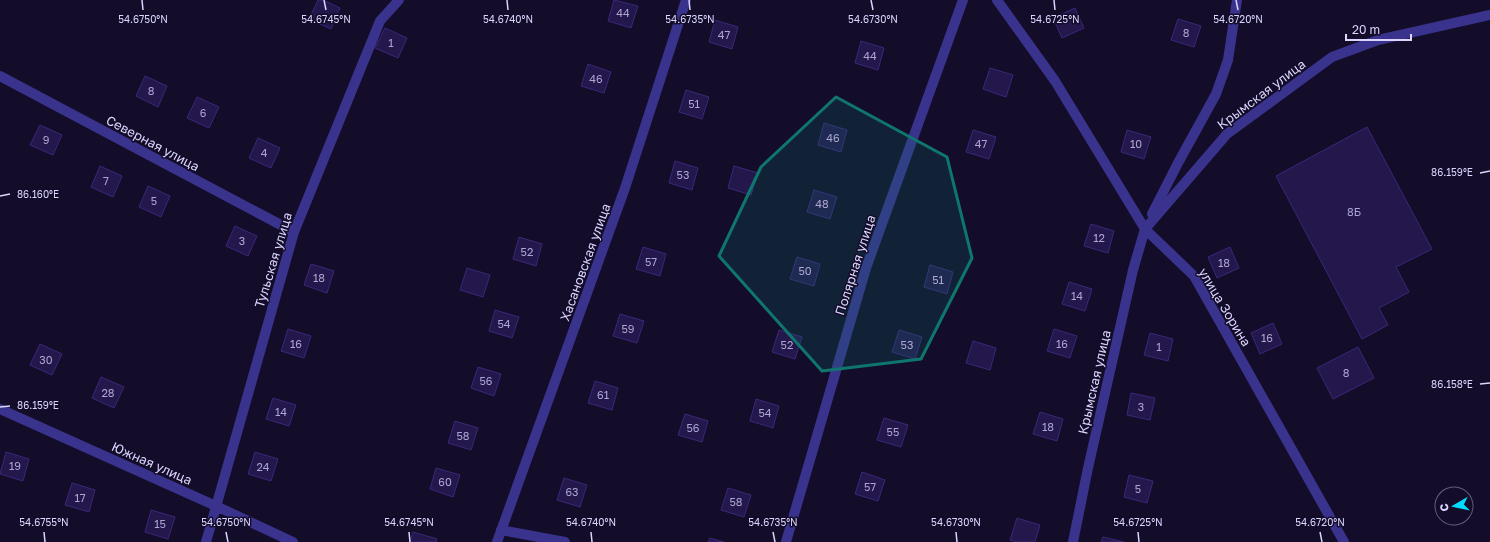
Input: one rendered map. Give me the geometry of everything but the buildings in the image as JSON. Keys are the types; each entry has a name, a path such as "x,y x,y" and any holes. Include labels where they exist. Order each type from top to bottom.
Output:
{"street":[{"name":"Тульская улица","path":"206,542 294,232 380,21 399,0"},
{"name":"Хасановская улица","path":"501,530 625,188 686,0"},
{"name":"Полярная улица","path":"786,542 866,268 963,0"},
{"name":"улица Зорина","path":"997,0 1055,81 1145,228 1194,276 1344,542"},
{"name":"Крымская улица","path":"1073,542 1088,468 1133,270 1145,228 1178,163 1216,94 1228,60 1237,0"},
{"name":"Крымская улица","path":"1145,228 1227,134 1332,57 1378,40 1490,15"},
{"name":"Северная улица","path":"0,76 294,232"},
{"name":"Южная улица","path":"0,409 294,542"},
{"path":"497,542 501,530 565,542"}],"highlighted area":[{"path":"836,97 947,157 972,258 921,359 822,371 719,256 761,167"}]}
